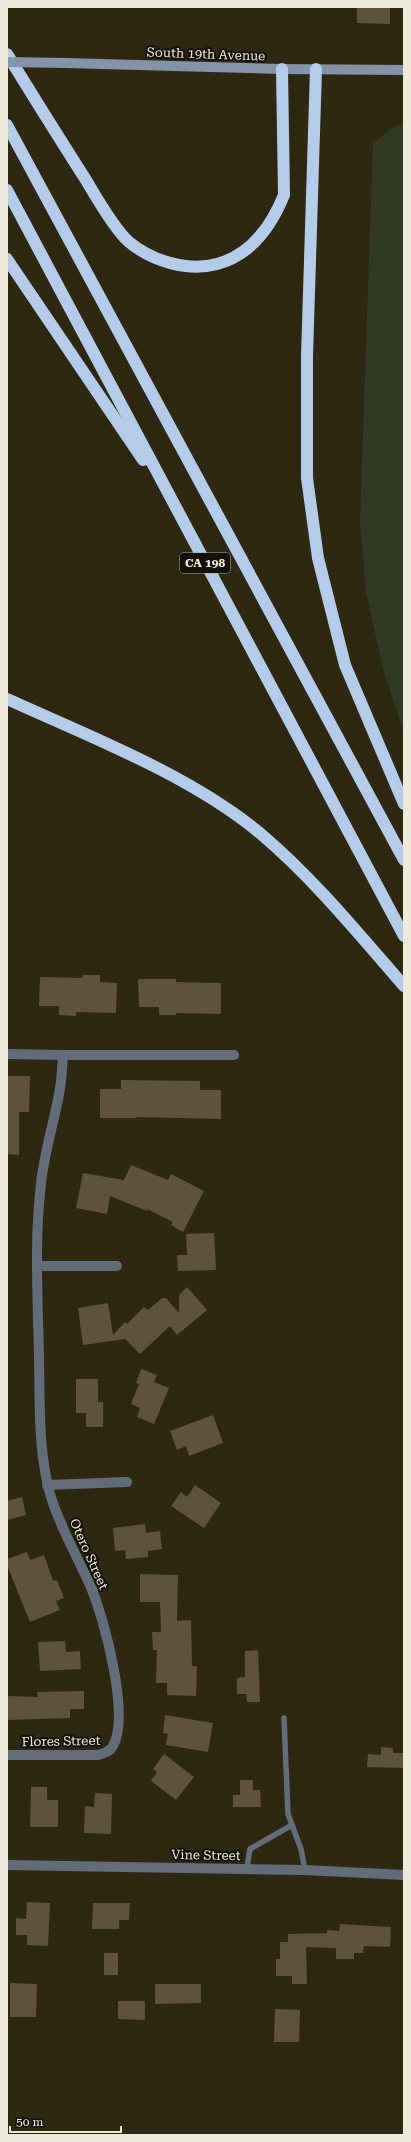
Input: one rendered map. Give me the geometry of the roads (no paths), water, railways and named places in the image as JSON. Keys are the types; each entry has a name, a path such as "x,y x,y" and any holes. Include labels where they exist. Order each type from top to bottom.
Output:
{"highway":[{"path":"7,54 104,209 128,242 149,255 183,266 206,267 232,260 253,245 279,207 284,195 282,69"},
{"path":"316,69 307,356 307,478 318,558 345,665 404,804"},
{"name":"CA 198","path":"7,125 404,860"},
{"name":"CA 198","path":"7,190 404,936"},
{"name":"CA 198","path":"7,259 179,514"},
{"path":"7,699 157,769 203,794 260,833 324,893 404,986"}],"main road":[{"name":"South 19th Avenue","path":"7,62 282,69 404,70"}],"street":[{"path":"7,1054 234,1055"},
{"name":"Otero Street","path":"62,1055 61,1086 41,1182 37,1221 42,1439 47,1484 64,1534 92,1590 105,1628 119,1714 118,1734 113,1747"},
{"path":"37,1266 117,1266"},
{"path":"47,1484 127,1482"},
{"name":"Flores Street","path":"7,1755 98,1755 108,1752 113,1747"},
{"name":"Vine Street","path":"7,1865 246,1868 404,1874"}],"lane":[{"path":"284,1718 288,1814 301,1849 305,1870"},
{"path":"246,1868 250,1849 292,1825"}]}
